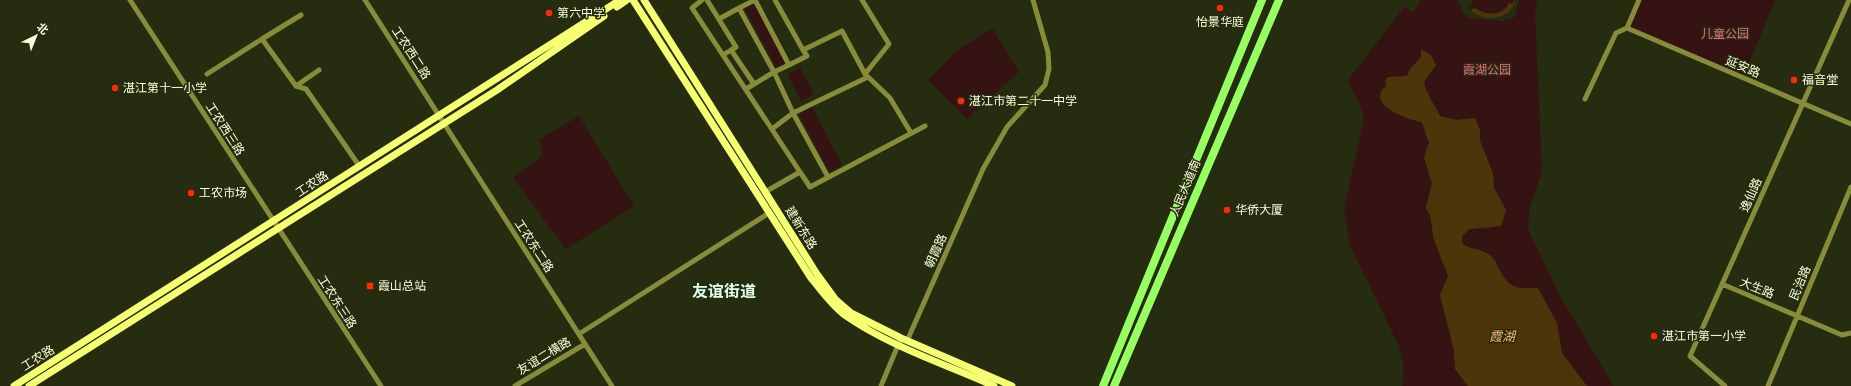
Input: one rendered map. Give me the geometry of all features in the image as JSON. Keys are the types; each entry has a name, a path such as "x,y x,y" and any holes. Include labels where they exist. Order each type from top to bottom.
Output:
{"main road":[{"name":"人民大道南","path":"1103,386 1262,0"},
{"name":"人民大道南","path":"1114,386 1279,0"}],"street":[{"name":"工农西三路","path":"130,0 277,229"},
{"name":"工农西二路","path":"365,0 439,116"},
{"name":"工农路","path":"14,386 620,0"},
{"name":"工农路","path":"29,386 497,90 627,0"},
{"name":"建新东路","path":"644,0 817,274 836,300 851,313 902,341 994,386"},
{"path":"702,0 692,8 810,187 925,126"},
{"path":"707,0 736,47 723,55"},
{"path":"719,19 755,0 789,65"},
{"path":"746,89 774,72 807,56 775,0"},
{"path":"772,129 793,113 866,76 889,44 862,0"},
{"name":"朝霞路","path":"882,386 983,169 1007,127 1045,85 1049,69 1048,52 1033,0"},
{"path":"1585,99 1616,33 1627,28 1639,0"},
{"name":"逸仙路","path":"1725,386 1690,356 1849,0"},
{"name":"建新东路","path":"634,1 811,278 832,304 846,316 902,341 1012,386"},
{"path":"739,8 828,177"},
{"path":"207,74 301,15"},
{"name":"延安路","path":"1627,28 1851,124"},
{"path":"803,50 842,31 866,76 890,98 910,133"},
{"path":"262,39 296,86 306,89 360,166"},
{"path":"731,50 754,84"},
{"path":"296,86 319,70"},
{"name":"工农东二路","path":"439,116 612,386"},
{"path":"766,192 800,172"},
{"name":"民治路","path":"1768,386 1851,188"},
{"path":"579,334 769,213"},
{"name":"工农东三路","path":"277,229 381,386"},
{"name":"大生路","path":"1722,284 1842,334 1851,333"},
{"name":"友谊二横路","path":"515,386 585,344"}],"green space":[{"name":"霞湖公园","path":"1421,0 1457,0 1467,18 1502,21 1515,17 1519,0 1538,0 1535,13 1542,172 1530,207 1528,229 1561,298 1614,386 1587,386 1562,353 1559,335 1517,288 1507,283 1493,258 1480,249 1467,247 1462,243 1462,236 1469,229 1491,228 1506,210 1494,188 1493,173 1480,141 1480,130 1475,119 1456,120 1440,116 1424,82 1436,65 1421,50 1421,57 1410,69 1407,76 1388,77 1386,86 1381,90 1397,112 1407,118 1422,121 1429,142 1427,148 1427,167 1432,183 1426,208 1430,215 1434,240 1448,276 1440,295 1454,350 1455,369 1468,386 1402,386 1404,368 1399,346 1350,246 1344,208 1364,119 1359,101 1351,89 1348,80 1405,6 1413,13"},
{"path":"1472,0 1515,0 1507,9 1496,13 1485,13 1475,8 1471,10 1469,7 1473,5"},
{"name":"儿童公园","path":"1639,0 1775,0 1743,78 1627,28"},
{"path":"754,2 787,63 777,69 744,7"},
{"path":"992,28 1019,72 967,119 928,80 956,51"},
{"path":"800,68 814,94 801,101 787,74"},
{"path":"812,107 842,165 829,172 799,114"},
{"path":"579,116 634,206 566,249 513,178 543,155 540,139"}],"water":[{"path":"1515,0 1509,11 1504,15 1497,17 1483,17 1471,10 1475,8 1484,13 1499,13 1506,8 1509,3 1512,4"},
{"name":"霞湖","path":"1421,49 1431,55 1436,65 1424,82 1440,116 1456,120 1475,118 1480,130 1480,141 1493,173 1494,188 1506,210 1501,226 1469,229 1462,236 1462,243 1466,246 1486,253 1494,259 1503,276 1514,286 1519,288 1538,288 1557,323 1562,353 1587,386 1468,386 1455,369 1454,350 1440,295 1448,276 1434,240 1430,215 1426,208 1432,183 1424,158 1429,142 1421,122 1407,118 1390,110 1384,105 1381,99 1381,93 1386,86 1385,81 1388,77 1407,76 1410,69 1421,57"}],"place":[{"name":"怡景华庭","path":"1220,8"},
{"name":"第六中学","path":"549,13"},
{"name":"福音堂","path":"1794,80"},
{"name":"湛江第十一小学","path":"115,88"},
{"name":"湛江市第二十一中学","path":"961,101"},
{"name":"工农市场","path":"191,193"},
{"name":"华侨大厦","path":"1227,210"},
{"name":"霞山总站","path":"370,286"},
{"name":"湛江市第一小学","path":"1654,336"}],"district":[{"name":"友谊街道","path":"724,291"}]}
